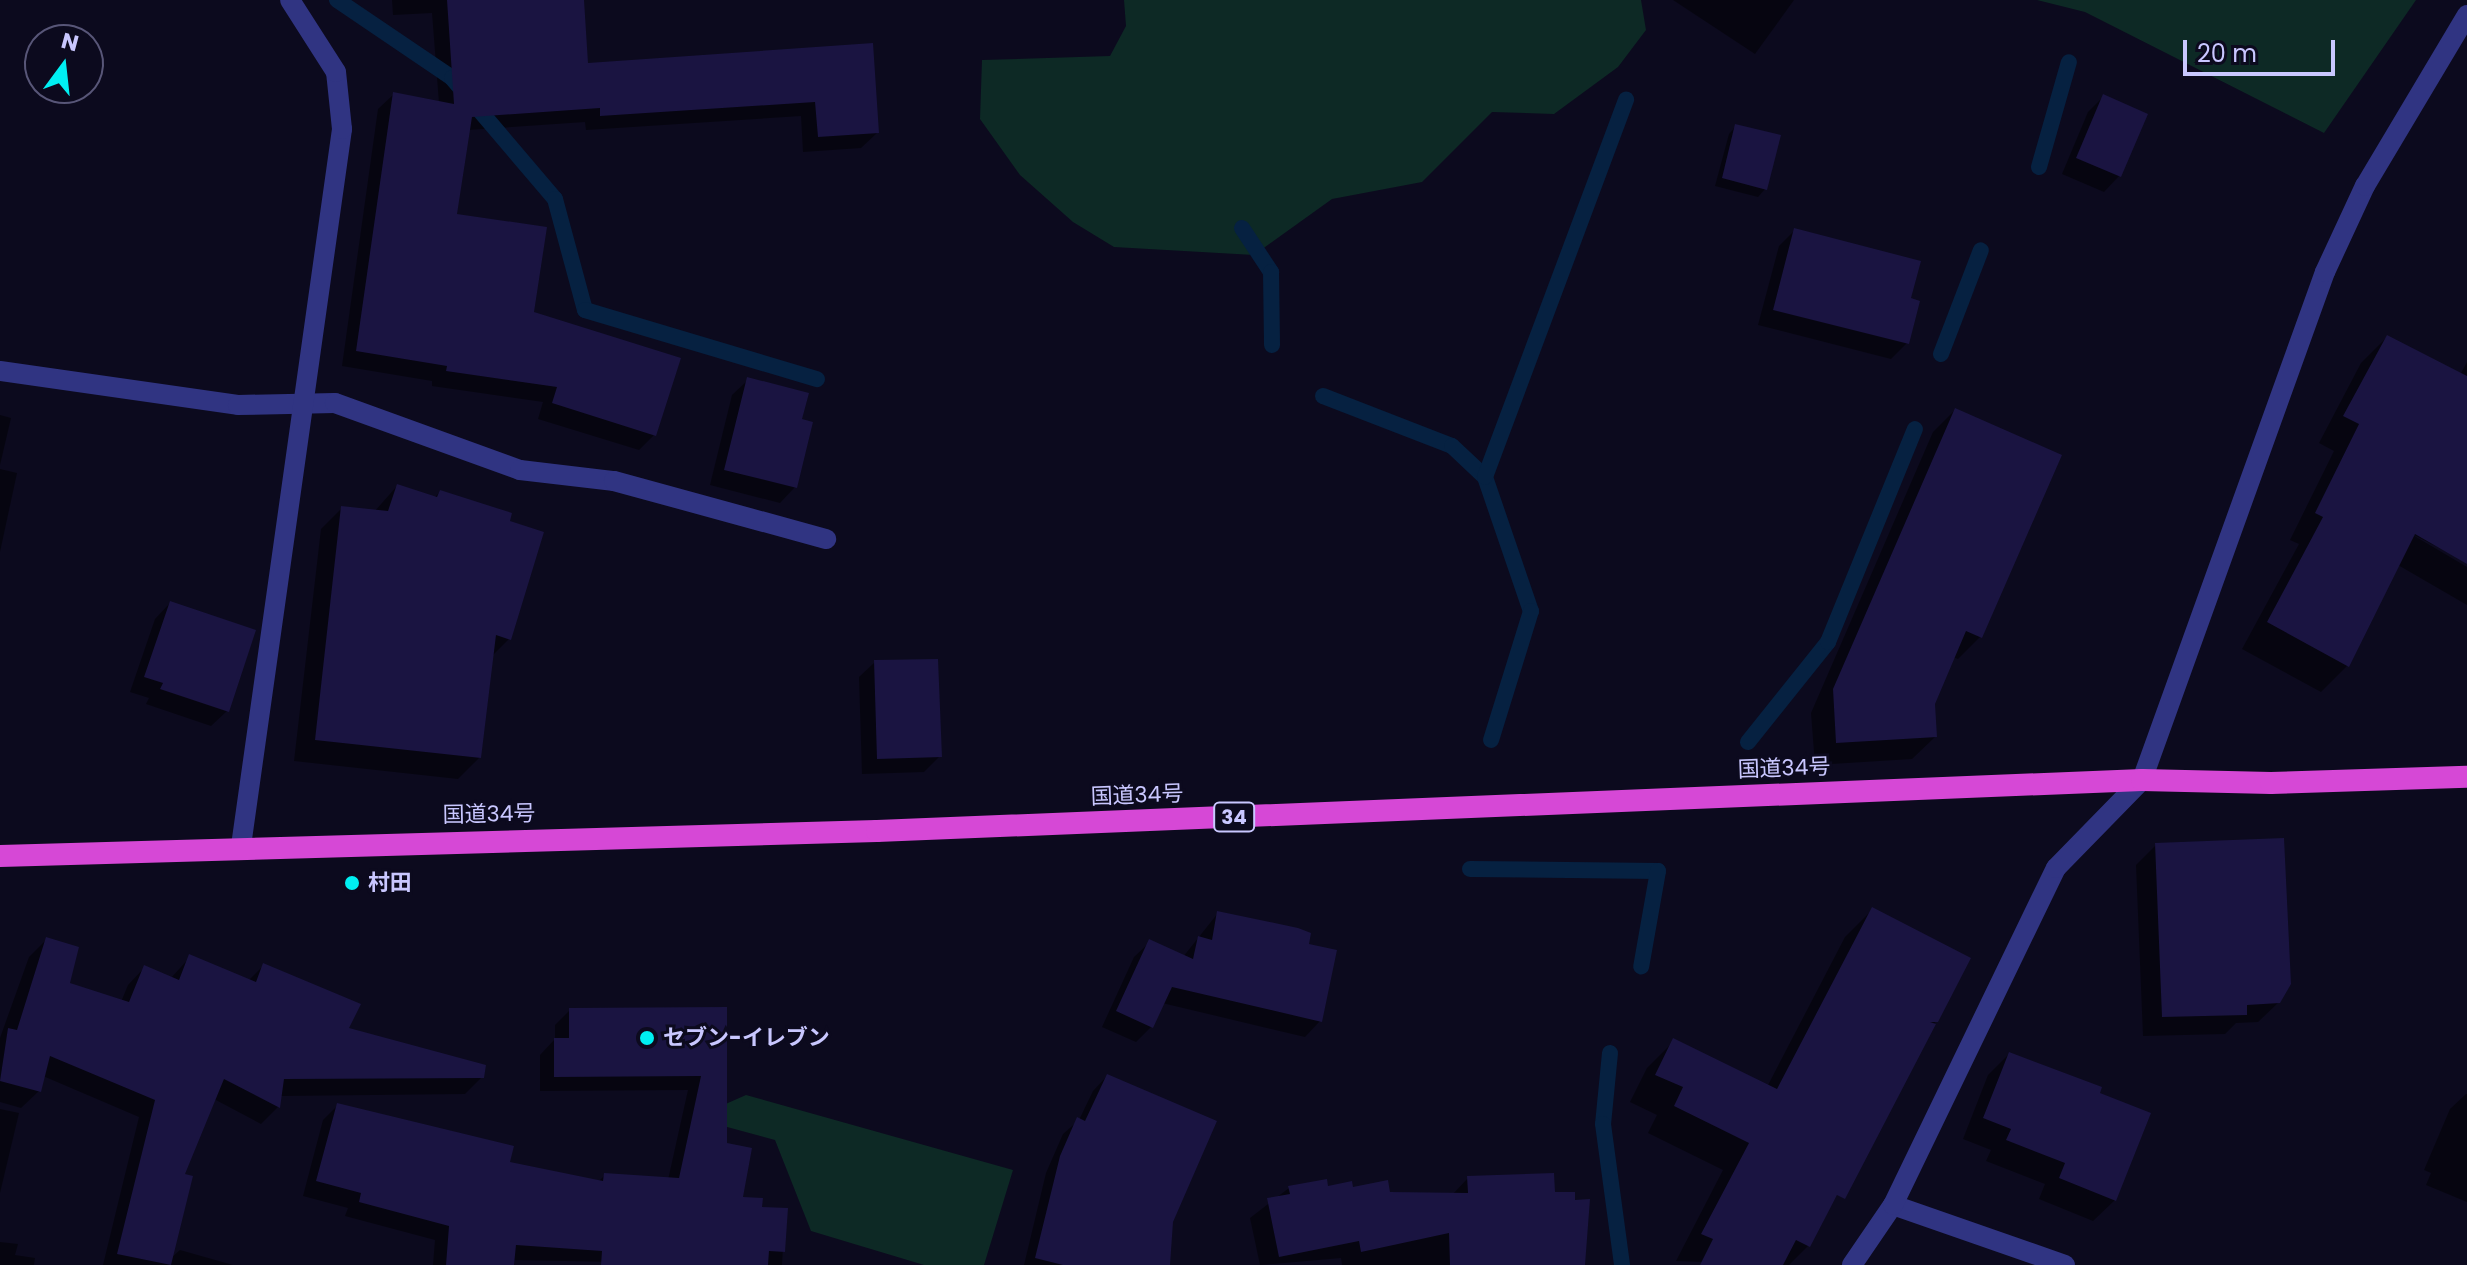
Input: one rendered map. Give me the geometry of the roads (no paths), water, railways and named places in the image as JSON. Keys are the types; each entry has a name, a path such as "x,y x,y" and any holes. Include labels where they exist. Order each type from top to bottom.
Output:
{"highway":[{"name":"国道34号","path":"0,856 241,846 877,831 2142,780 2271,783 2467,777"}],"street":[{"path":"241,846 307,401 342,129 336,72 290,0"},
{"path":"1852,1265 1893,1205 2056,868 2142,780 2190,658 2325,272 2365,186 2467,15"},
{"path":"0,371 238,405 307,401 335,403 520,470 614,481 826,539"},
{"path":"1893,1205 2065,1265"}],"waterway":[{"path":"337,0 452,78 555,199 585,310 817,379"},
{"path":"2039,167 2069,62"},
{"path":"1485,477 1626,99"},
{"path":"1242,228 1271,272 1272,345"},
{"path":"1941,354 1981,250"},
{"path":"1323,396 1452,446 1485,477 1531,611 1491,740"},
{"path":"1748,742 1828,642 1915,429"},
{"path":"1470,869 1658,871 1641,967"},
{"path":"1610,1053 1603,1124 1622,1265"}],"place":[{"name":"村田","path":"352,883"},
{"name":"セブン-イレブン","path":"647,1038"}]}
